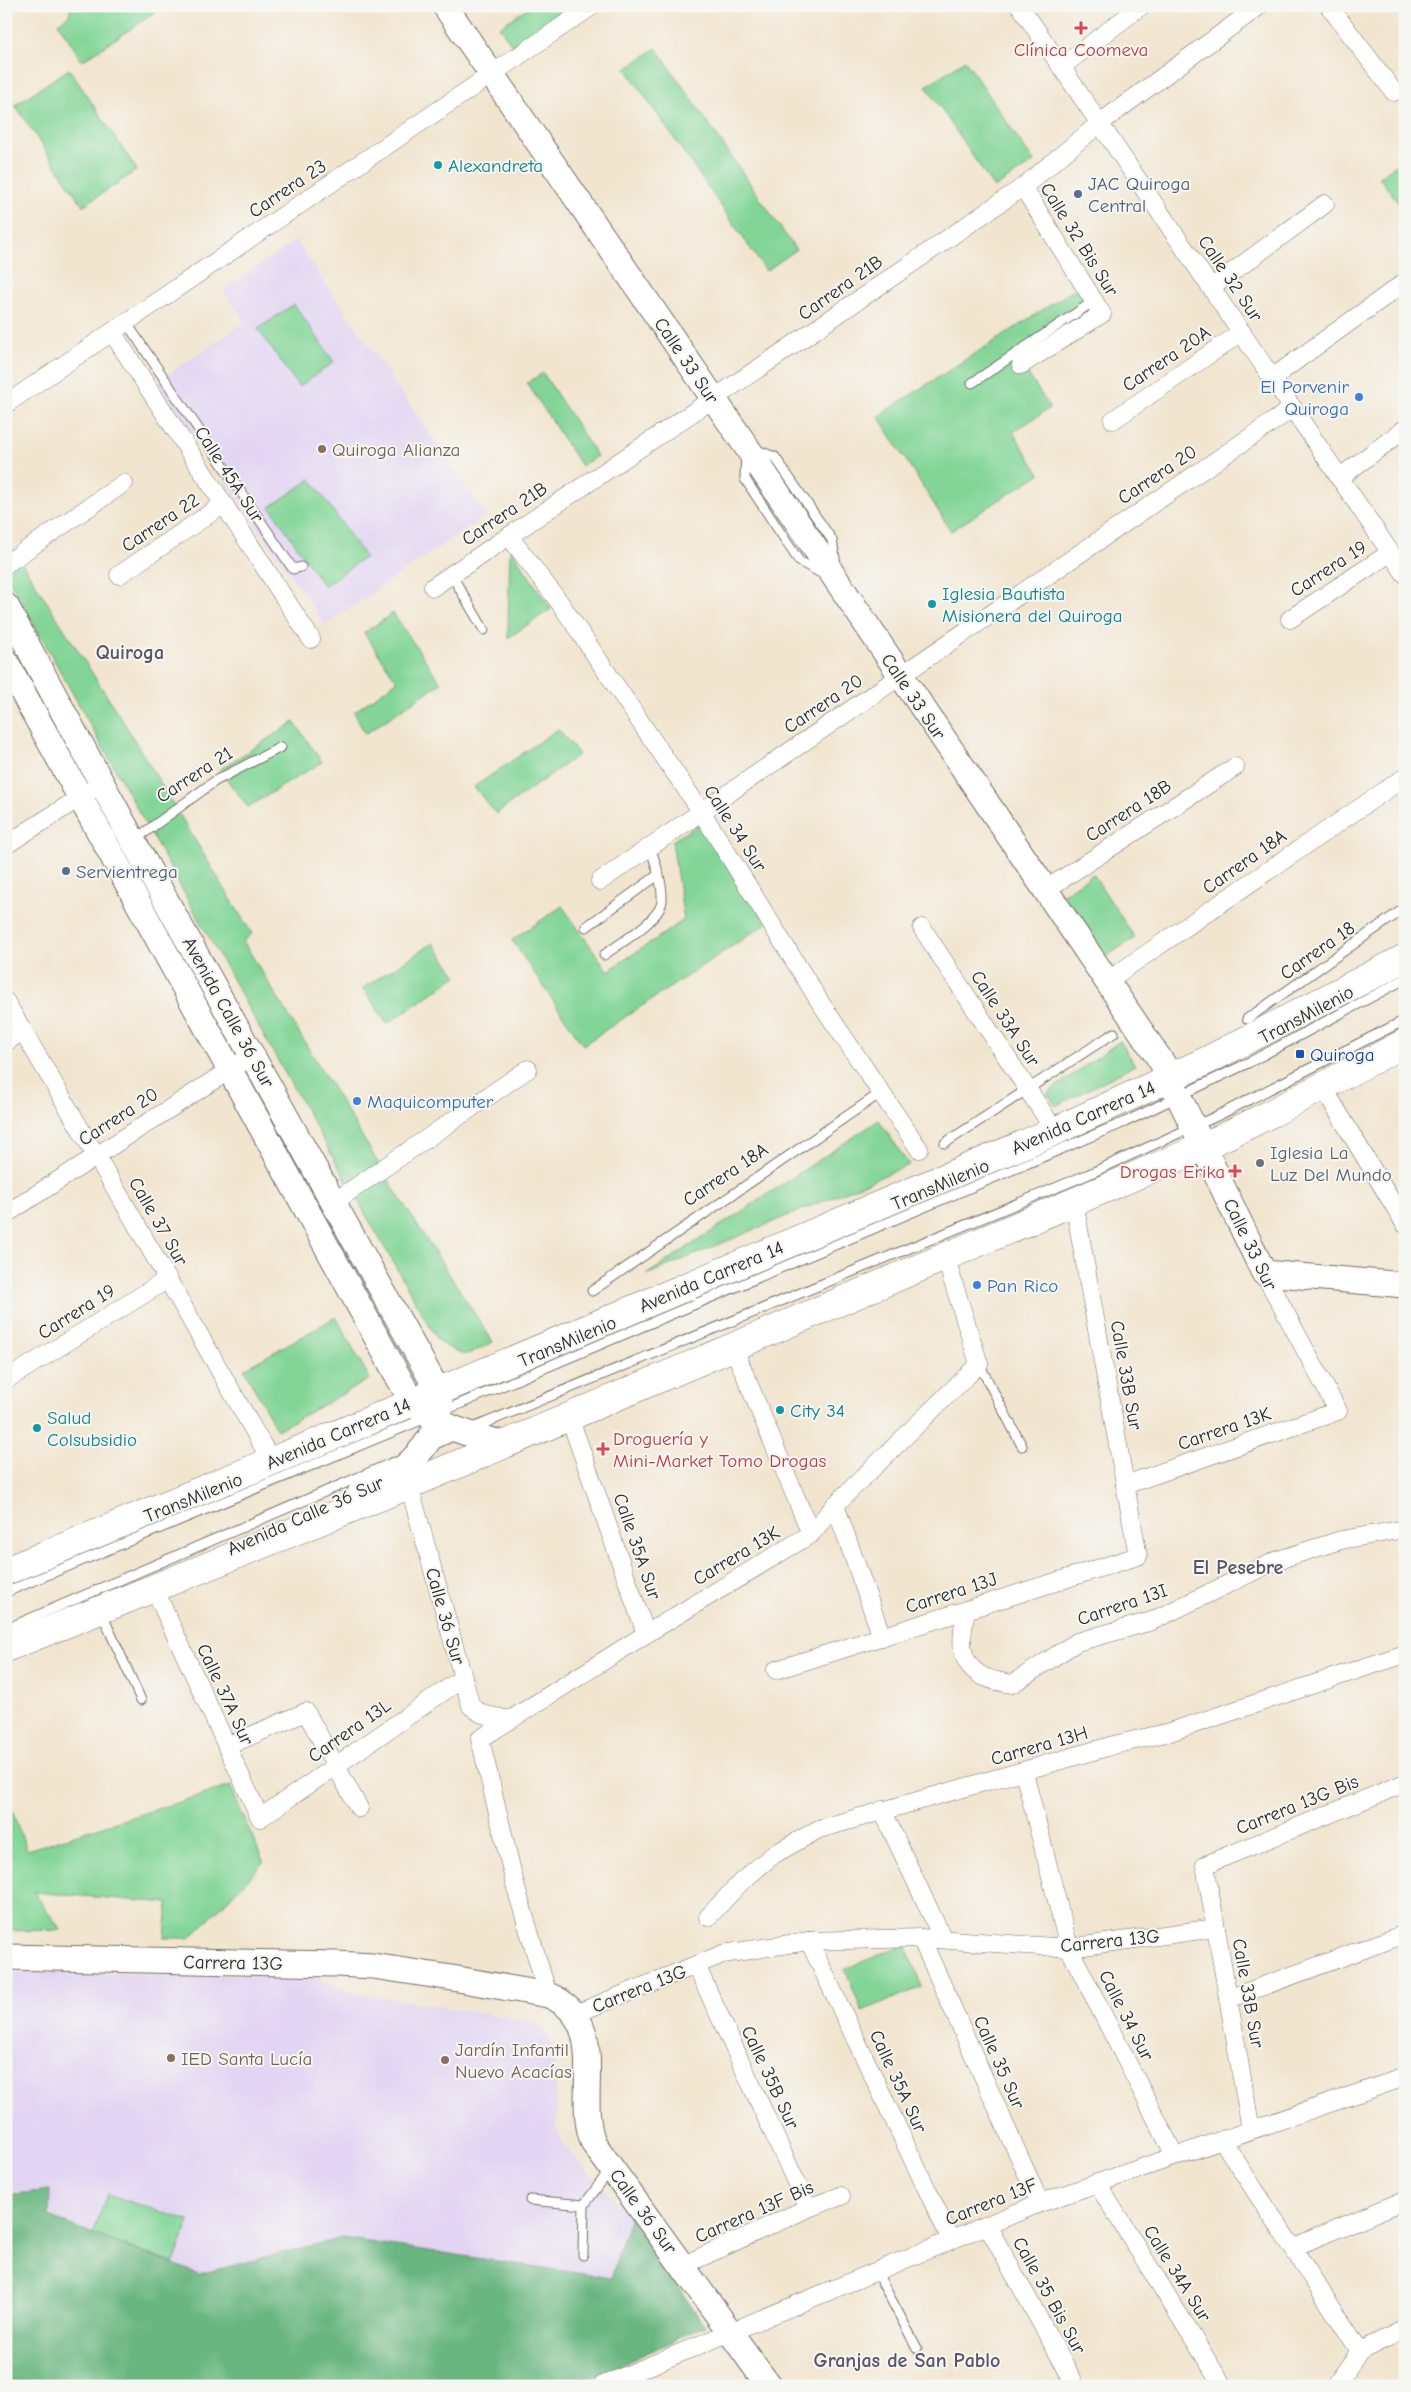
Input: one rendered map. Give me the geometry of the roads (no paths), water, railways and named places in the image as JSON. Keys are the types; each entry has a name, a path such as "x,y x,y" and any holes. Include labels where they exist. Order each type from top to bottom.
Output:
{"main road":[{"name":"Avenida Carrera 14","path":"6,1571 272,1462 431,1408 1055,1131 1175,1088 1405,958"},
{"path":"6,1648 409,1485 1074,1202 1198,1137 1324,1087 1405,1043"}],"street":[{"name":"Calle 33 Sur","path":"445,6 746,446 1163,1064 1264,1273 1338,1411"},
{"name":"Carrera 23","path":"6,404 592,6"},
{"name":"Calle 32 Sur","path":"1020,6 1405,574"},
{"path":"1061,67 1142,6"},
{"name":"Carrera 21B","path":"433,586 714,399 1023,187 1100,123 1259,6"},
{"path":"1330,6 1394,92"},
{"name":"Calle 32 Bis Sur","path":"1023,187 1098,307"},
{"path":"1212,288 1325,204"},
{"path":"1272,378 1405,282"},
{"path":"1021,365 1098,307"},
{"name":"Calle 45A Sur","path":"119,327 224,504 311,639"},
{"name":"Carrera 20A","path":"1113,420 1242,332"},
{"name":"Carrera 20","path":"600,881 1293,408"},
{"path":"1340,478 1405,429"},
{"path":"6,564 124,483"},
{"name":"Carrera 22","path":"119,575 224,504"},
{"name":"Calle 34 Sur","path":"509,536 560,603 701,812 820,1002 919,1149"},
{"name":"Carrera 19","path":"1290,619 1390,553"},
{"name":"Avenida Calle 36 Sur","path":"6,606 133,841 334,1202 431,1408 421,1450 405,1466 374,1487 226,1551 154,1588"},
{"name":"Avenida Calle 36 Sur","path":"6,662 230,1069 431,1408"},
{"name":"Carrera 18B","path":"1045,890 1235,767"},
{"name":"Carrera 18A","path":"1107,981 1405,776"},
{"path":"6,845 103,783"},
{"name":"Calle 33A Sur","path":"922,928 1055,1131"},
{"name":"Calle 37 Sur","path":"6,1002 168,1279 272,1462"},
{"path":"6,1042 23,1031"},
{"name":"Carrera 20","path":"6,1214 253,1055"},
{"path":"334,1202 528,1069"},
{"path":"1324,1087 1405,1224"},
{"name":"Calle 33B Sur","path":"1074,1202 1138,1556"},
{"path":"945,1256 979,1364"},
{"path":"1264,1273 1405,1285"},
{"name":"Carrera 19","path":"6,1380 168,1279"},
{"path":"733,1346 811,1534"},
{"name":"Carrera 13K","path":"548,1996 516,1888 480,1739 646,1634 811,1534 835,1505 979,1364"},
{"path":"431,1408 462,1433 505,1444"},
{"name":"Carrera 13K","path":"1125,1485 1338,1411"},
{"name":"Calle 35A Sur","path":"569,1416 646,1634"},
{"name":"Calle 36 Sur","path":"409,1485 471,1706 488,1716 510,1720"},
{"path":"835,1505 882,1637"},
{"name":"Carrera 13I","path":"966,1610 961,1640 965,1662 980,1676 1012,1684 1077,1642 1152,1621 1275,1561 1342,1540 1399,1529"},
{"name":"Carrera 13J","path":"776,1670 1138,1556"},
{"name":"Calle 37A Sur","path":"154,1588 260,1818"},
{"name":"Carrera 13H","path":"708,1917 742,1882 773,1855 819,1829 1114,1745 1170,1732 1405,1654"},
{"name":"Carrera 13L","path":"260,1818 463,1678"},
{"path":"227,1746 306,1712 358,1808"},
{"name":"Calle 34 Sur","path":"1024,1772 1069,1948 1175,2156"},
{"name":"Carrera 13G Bis","path":"1205,1864 1405,1783"},
{"path":"882,1810 943,1939"},
{"name":"Calle 33B Sur","path":"1205,1864 1251,2130"},
{"name":"Carrera 13G","path":"6,1957 345,1964 452,1978 548,1996 561,2000 576,2014 723,1954 809,1941 921,1938 1069,1948 1216,1928"},
{"path":"1228,1999 1405,1934"},
{"name":"Calle 35 Sur","path":"921,1938 1040,2203"},
{"name":"Calle 35A Sur","path":"809,1941 951,2240"},
{"name":"Calle 35B Sur","path":"696,1965 808,2208"},
{"name":"Calle 36 Sur","path":"576,2014 587,2051 591,2136 769,2386"},
{"name":"Carrera 13F","path":"601,2386 635,2379 729,2331 1040,2203 1405,2076"},
{"path":"1222,2140 1360,2351"},
{"name":"Calle 34A Sur","path":"1098,2183 1223,2386"},
{"name":"Carrera 13F Bis","path":"684,2266 808,2208 841,2196"},
{"path":"1294,2248 1405,2200"},
{"name":"Calle 35 Bis Sur","path":"988,2224 1076,2386"},
{"path":"1335,2386 1360,2351 1405,2329"}],"lane":[{"path":"972,383 1098,307"},
{"path":"119,327 294,569 302,567"},
{"path":"451,574 484,630"},
{"name":"Carrera 21","path":"133,841 215,781 281,748"},
{"path":"604,955 652,920 660,910 662,900 658,875 650,846"},
{"path":"586,927 658,875"},
{"name":"Carrera 18","path":"1248,1019 1405,908"},
{"name":"TransMilenio","path":"6,1592 431,1408 1051,1155 1175,1088 1248,1063 1405,979"},
{"path":"6,1629 421,1450 1089,1174 1198,1137 1405,1020"},
{"path":"945,1143 1114,1033"},
{"name":"Carrera 18A","path":"592,1291 882,1092"},
{"path":"979,1364 1022,1446"},
{"path":"99,1609 141,1700"},
{"path":"583,2255 584,2205 612,2167"},
{"path":"530,2200 584,2205"},
{"path":"876,2271 917,2348"}],"place":[{"name":"Clínica Coomeva","path":"1081,28"},
{"name":"Alexandreta","path":"438,165"},
{"name":"JAC Quiroga Central","path":"1078,194"},
{"name":"El Porvenir Quiroga","path":"1359,397"},
{"name":"Quiroga Alianza","path":"322,449"},
{"name":"Iglesia Bautista Misionera del Quiroga","path":"932,604"},
{"name":"Servientrega","path":"66,871"},
{"name":"Quiroga","path":"1300,1054"},
{"name":"Maquicomputer","path":"357,1101"},
{"name":"Iglesia La Luz Del Mundo","path":"1260,1163"},
{"name":"Drogas Erika","path":"1235,1171"},
{"name":"Pan Rico","path":"977,1285"},
{"name":"City 34","path":"780,1410"},
{"name":"Salud Colsubsidio","path":"37,1428"},
{"name":"Droguería y Mini-Market Tomo Drogas","path":"603,1449"},
{"name":"IED Santa Lucía","path":"171,2058"},
{"name":"Jardín Infantil Nuevo Acacías","path":"445,2060"}],"district":[{"name":"Quiroga","path":"130,652"},
{"name":"El Pesebre","path":"1238,1567"},
{"name":"Granjas de San Pablo","path":"907,2360"}]}
